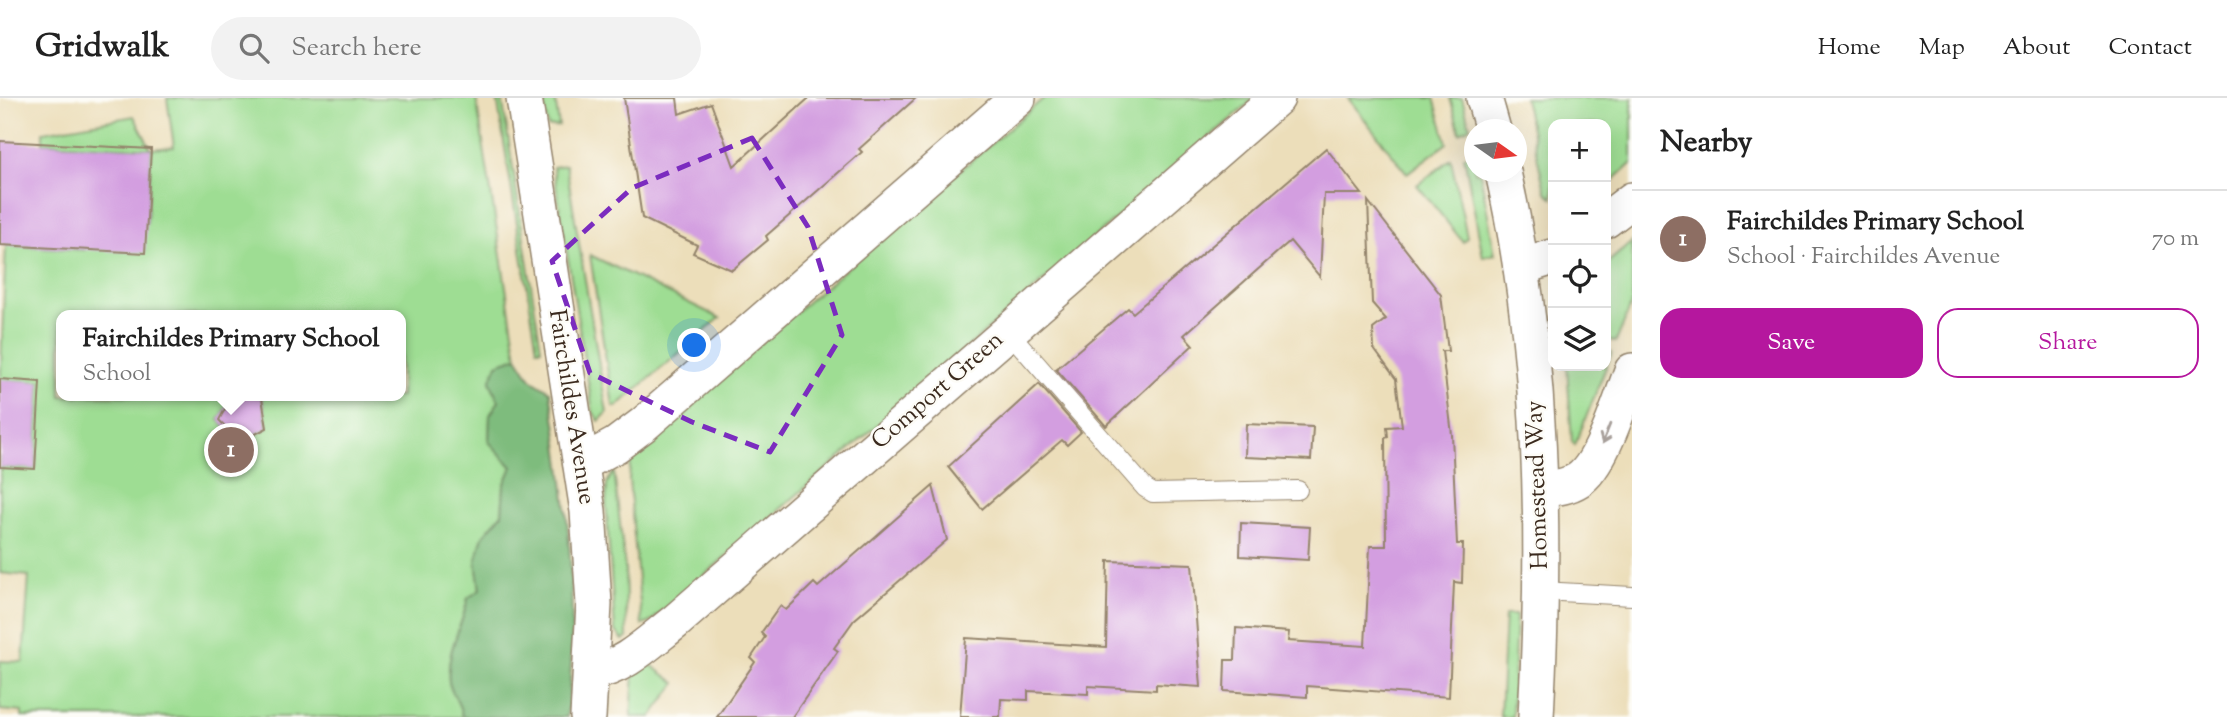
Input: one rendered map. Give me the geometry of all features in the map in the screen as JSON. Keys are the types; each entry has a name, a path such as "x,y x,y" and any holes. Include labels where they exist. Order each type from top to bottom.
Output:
{"street":[{"name":"Fairchildes Avenue","path":"524,98 581,464 594,604 588,717"},
{"path":"581,464 616,445 644,424 1018,98"},
{"name":"Comport Green","path":"592,672 603,671 632,655 675,622 1007,330 1277,98"},
{"path":"1485,98 1490,119"},
{"name":"Homestead Way","path":"1507,182 1537,262 1534,386 1541,490 1542,591 1536,717"},
{"path":"1611,216 1632,200"},
{"path":"1541,490 1566,486 1585,475 1598,454 1632,371"}],"lane":[{"path":"1007,330 1145,488 1153,493 1298,490"},
{"path":"1542,591 1632,596"}],"highlighted area":[{"path":"752,138 808,227 842,335 770,452 692,422 590,373 552,261 632,188"}],"green space":[{"path":"167,98 476,98 517,357 497,364 500,401 490,415 489,441 512,467 504,486 502,514 483,536 476,561 480,590 468,598 450,660 449,682 462,717 22,717 22,712 0,710 0,661 23,662 29,576 0,573 0,456 1,467 35,469 40,382 7,380 0,390 6,245 84,250 147,223 151,149 174,147"},
{"path":"497,98 502,98 541,349 537,349"},
{"path":"543,98 555,98 559,126 548,127"},
{"path":"1044,98 1255,98 649,623 642,625 629,480 631,459 637,449"},
{"path":"1348,98 1434,98 1447,143 1407,173"},
{"path":"1450,98 1462,98 1468,119 1464,119 1464,131 1460,133"},
{"path":"1524,98 1632,98 1632,163 1611,182 1611,119 1548,119 1548,194"},
{"path":"134,116 151,149 43,143 43,132"},
{"path":"1451,159 1467,237 1463,242 1417,185"},
{"path":"566,165 607,413 599,421 593,412 553,167"},
{"path":"1469,182 1482,182 1495,254 1483,257"},
{"path":"1632,242 1632,302 1616,342 1611,340 1611,260"},
{"path":"590,255 720,318 616,407 613,406"},
{"path":"517,357 531,379 550,391 556,432 572,594 567,717 462,717 449,682 452,649 468,598 480,590 476,561 483,536 502,514 504,486 512,467 489,442 490,415 499,401 490,382 497,364"},
{"path":"1567,371 1604,371 1575,445 1572,442"},
{"path":"614,471 625,568 627,638 623,640 615,630 606,503 607,483"},
{"path":"1505,615 1516,615 1512,717 1500,717"},
{"path":"648,663 676,683 651,717 631,717 634,673"}],"building":[{"path":"624,98 677,98 679,114 711,103 734,166 809,98 916,98 859,149 862,152 766,236 768,240 732,270 693,253 697,245 642,218"},
{"path":"0,141 151,149 145,253 0,245"},
{"path":"1326,148 1362,194 1324,194 1320,277 1290,241 1184,335 1193,345 1106,426 1056,369 1128,308 1133,313"},
{"path":"1368,201 1441,295 1448,351 1442,351 1452,435 1457,544 1463,544 1462,583 1454,582 1449,697 1307,686 1307,697 1224,691 1225,660 1235,660 1236,628 1289,632 1288,641 1365,646 1370,546 1386,546 1385,438 1388,437 1387,427 1402,426 1396,379 1374,349 1373,329 1386,319 1372,303"},
{"path":"0,379 40,382 35,469 0,467"},
{"path":"1039,384 1081,432 1067,445 1062,440 982,509 948,467"},
{"path":"229,401 262,401 267,428 240,442 219,420"},
{"path":"1246,424 1313,427 1311,460 1245,457"},
{"path":"933,486 947,540 854,620 834,648 838,651 792,717 717,717 755,662 751,658 765,637 761,633 780,606 786,610 814,583 818,587"},
{"path":"1241,523 1310,527 1308,560 1240,556"},
{"path":"1108,561 1192,564 1201,687 1156,684 1156,690 1088,686 1088,694 1028,691 1028,700 1001,699 1000,717 960,717 966,638 1106,647"}],"place":[{"name":"Fairchildes Primary School","path":"231,450"}]}
